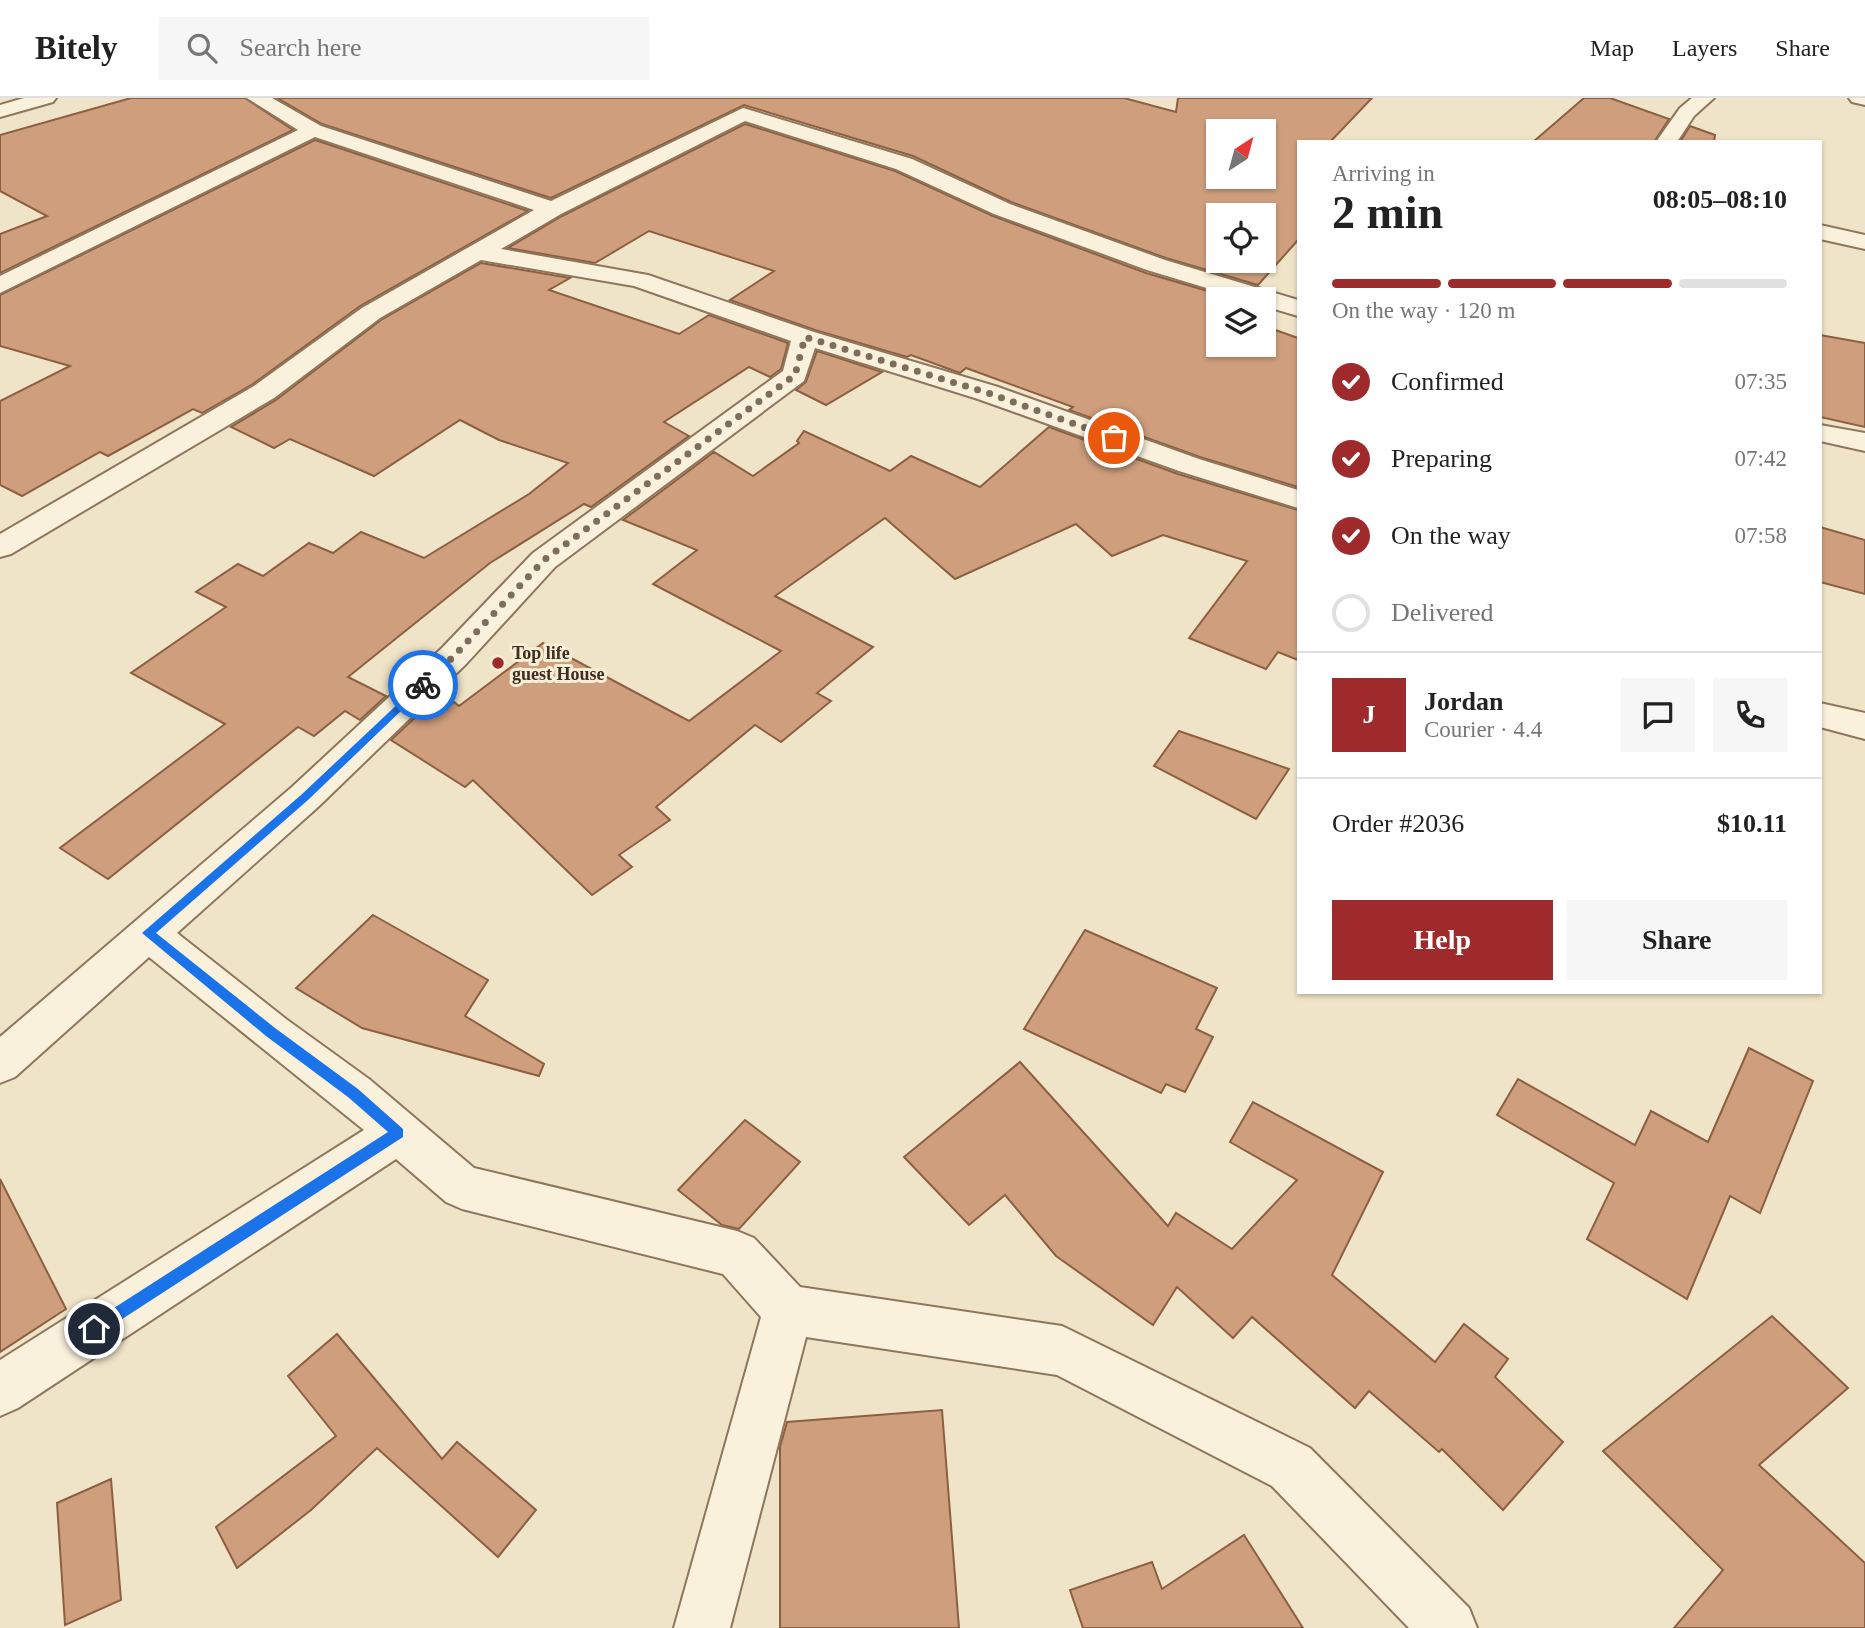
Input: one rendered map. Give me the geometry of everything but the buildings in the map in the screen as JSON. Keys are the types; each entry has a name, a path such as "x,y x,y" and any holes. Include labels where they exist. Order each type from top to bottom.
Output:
{"street":[{"path":"0,111 46,98"},
{"path":"257,98 314,130 553,209"},
{"path":"1666,140 1687,112 1704,98"},
{"path":"1859,98 1865,99"},
{"path":"0,547 264,392 371,313 553,209 749,106 904,164 1002,209 1156,265 1297,308"},
{"path":"0,286 314,130"},
{"path":"1822,232 1865,242"},
{"path":"478,252 639,279 805,337 988,393 1189,465 1297,499"},
{"path":"0,1064 304,797 454,656 544,560 795,375 805,337"},
{"path":"1822,433 1865,442"},
{"path":"1822,715 1865,726"},
{"path":"148,933 271,1032 353,1093 462,1187 737,1254 788,1310 1062,1351 1290,1467 1448,1628"},
{"path":"0,1390 398,1133"},
{"path":"702,1628 788,1310"}],"way so far":[{"path":"423,685 454,656 544,560 795,375 805,337 988,393 1114,438"}],"place":[{"name":"Top life guest House","path":"498,663"}],"route":[{"path":"94,1329 398,1133 353,1093 271,1032 148,933 304,797 423,685"}]}
